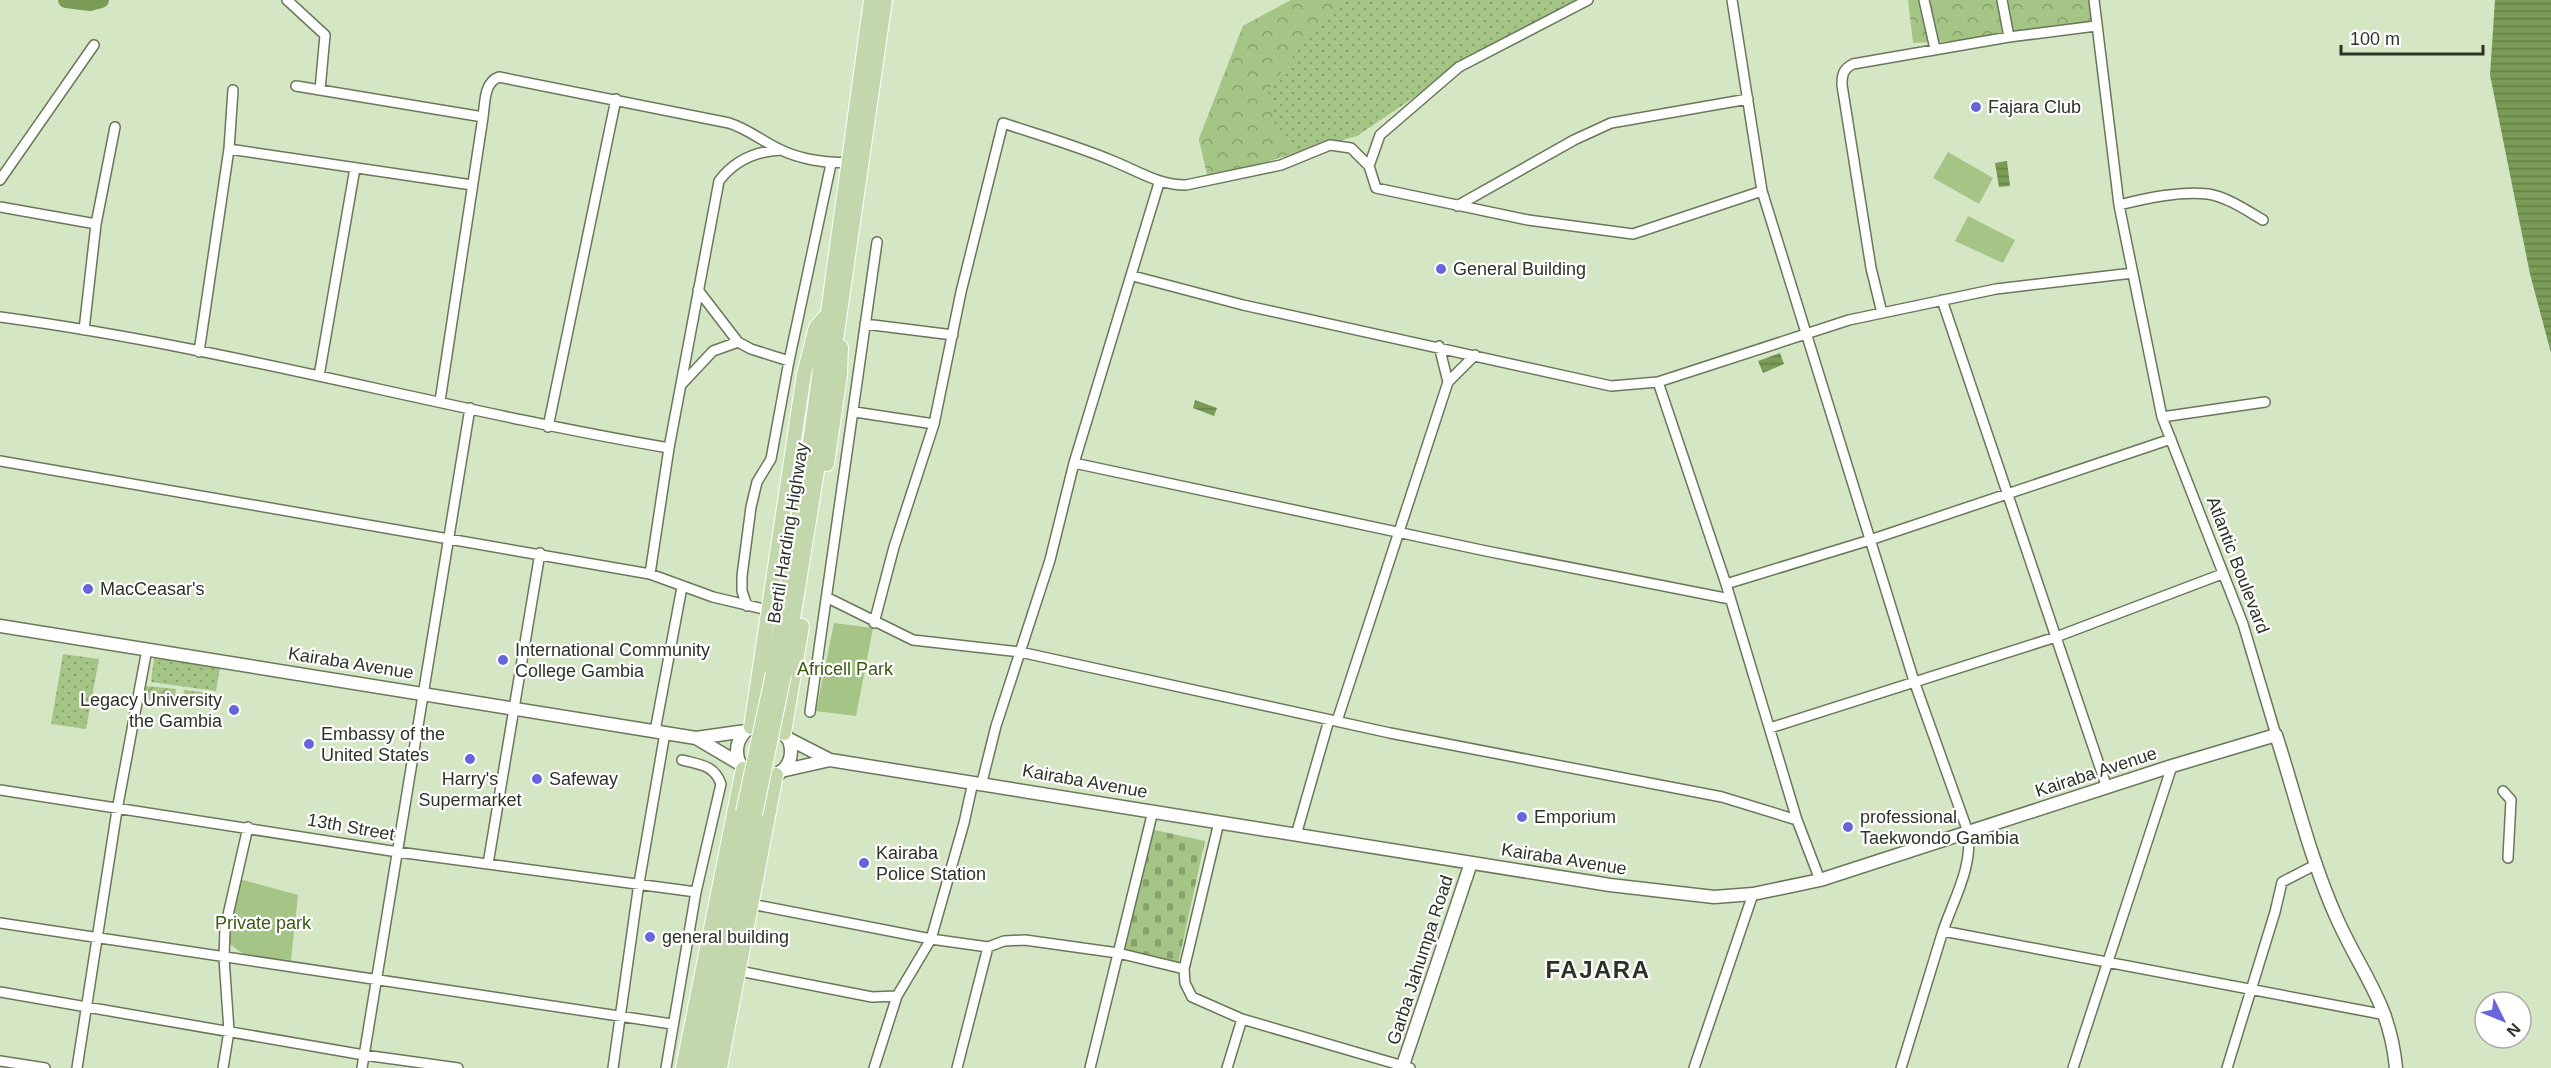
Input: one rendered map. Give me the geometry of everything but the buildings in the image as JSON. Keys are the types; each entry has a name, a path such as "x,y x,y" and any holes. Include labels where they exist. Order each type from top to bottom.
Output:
{"main road":[{"name":"Bertil Harding Highway","path":"721,1067 798,596 849,162 871,0"},
{"name":"Bertil Harding Highway","path":"832,316 885,0"},
{"path":"748,729 804,375 816,327 832,316 842,341 840,375 785,736"},
{"name":"Bertil Harding Highway","path":"696,1068 787,594 829,338"},
{"path":"683,1068 742,766"},
{"path":"721,1067 751,904 779,773"}],"street":[{"path":"287,0 325,35 320,90"},
{"path":"1369,166 1380,135 1459,67 1588,0"},
{"path":"1732,0 1762,191 1914,681 1968,832 1971,852 1968,864 1943,931 1901,1068"},
{"path":"1924,0 1935,49"},
{"path":"2002,0 2009,37"},
{"name":"Atlantic Boulevard","path":"2094,0 2119,205 2162,417 2243,624 2317,864 2338,921 2374,986 2386,1015 2396,1068"},
{"path":"1882,313 1870,268 1842,74 1853,64 2009,37 2096,26"},
{"path":"0,180 94,45"},
{"path":"440,401 489,84 499,77 729,123 746,129 781,150 831,164 849,162"},
{"path":"296,86 483,117"},
{"path":"199,352 229,149 233,90"},
{"path":"548,427 616,99"},
{"path":"1457,206 1574,140 1611,123 1748,99"},
{"path":"874,623 894,547 934,424 952,334 1003,123 1113,160 1159,183 1186,185 1281,165 1330,145 1351,148 1369,166 1376,188 1528,220 1633,234 1762,191"},
{"path":"84,330 96,224 116,127"},
{"path":"229,149 472,185"},
{"path":"650,574 669,448 718,181 749,157 764,151 781,150"},
{"path":"747,606 742,591 742,576 751,507 758,482 771,459 789,361 831,164"},
{"path":"319,376 355,168"},
{"path":"874,1068 897,996 931,939 964,823 1050,560 1074,463 1159,183"},
{"path":"2119,205 2156,196 2208,194 2234,203 2263,220"},
{"path":"0,207 96,224"},
{"path":"810,712 855,412 877,242"},
{"path":"1132,276 1244,305 1439,346 1611,386 1658,382 1849,320 1996,289 2133,273"},
{"path":"698,290 738,342 751,349 789,361"},
{"path":"1942,300 2107,788"},
{"path":"0,317 199,352 440,401 548,427 669,448"},
{"path":"865,324 952,334"},
{"path":"680,386 713,351 738,342"},
{"path":"1439,346 1448,382"},
{"path":"1296,835 1333,720 1400,532 1448,382 1475,355"},
{"path":"1658,382 1726,584 1797,819 1820,880"},
{"path":"2162,417 2265,402"},
{"path":"362,1068 470,408"},
{"path":"855,412 934,424"},
{"path":"1726,584 1870,540 2007,492 2106,463 2171,439"},
{"path":"0,461 450,540 540,553 650,574 682,588 768,610"},
{"path":"1074,463 1730,599"},
{"path":"488,864 516,709 540,553"},
{"path":"1770,728 2056,637 2222,574"},
{"path":"613,1068 682,588"},
{"path":"828,598 874,623 913,640 1020,652 1333,720 1722,797 1797,819"},
{"name":"Kairaba Avenue","path":"0,626 696,738"},
{"path":"77,1068 117,810 147,649"},
{"path":"696,738 768,724 785,736 830,760"},
{"path":"742,766 737,747 748,729"},
{"name":"Kairaba Avenue","path":"830,760 1471,863 1679,895 1714,897 1753,894 1820,880 2172,766 2277,735"},
{"path":"779,773 790,756 785,736"},
{"path":"696,738 759,777 830,760"},
{"path":"666,1068 696,892 721,784 717,773 710,767 682,760"},
{"path":"2073,1068 2172,766"},
{"name":"13th Street","path":"0,790 398,852 696,892"},
{"path":"2503,791 2511,800 2508,858"},
{"path":"1090,1068 1153,811"},
{"path":"1219,822 1184,969 1185,983 1192,997 1242,1019 1405,1067"},
{"path":"223,1068 229,1031 224,958 225,928 248,827"},
{"name":"Garba Jahumpa Road","path":"1405,1067 1471,863"},
{"path":"2227,1068 2282,882 2317,864"},
{"path":"1694,1068 1753,894"},
{"path":"751,904 931,939 988,947 1004,941 1025,940 1118,953 1184,969"},
{"path":"0,923 672,1024"},
{"path":"1943,931 2386,1015"},
{"path":"957,1068 988,947"},
{"path":"739,971 872,997 897,996"},
{"path":"0,992 364,1055 458,1068"},
{"path":"1227,1068 1242,1019"},
{"path":"0,1061 45,1068"}],"green space":[{"path":"1291,0 1588,0 1459,67 1357,136 1208,178 1199,139 1243,26"},
{"path":"1291,0 1344,0 1317,25 1268,90 1276,131 1299,152 1208,178 1199,139 1243,26"},
{"path":"1908,0 2094,0 2096,26 1994,39 1913,43"},
{"path":"1948,152 1993,178 1979,204 1933,178"},
{"path":"1968,216 2015,240 2003,263 1955,241"},
{"name":"Africell Park","path":"834,623 873,628 856,716 816,711"},
{"path":"63,654 99,659 86,729 51,724"},
{"path":"154,658 220,667 216,691 151,682"},
{"path":"145,686 176,689 174,702 143,699"},
{"path":"184,690 211,693 209,706 182,702"},
{"path":"1150,829 1205,841 1178,964 1124,952"},
{"name":"Private park","path":"239,879 298,895 291,960 243,954 230,944 229,929"}],"shaded area":[{"path":"2495,0 2551,0 2551,353 2530,274 2490,75"},
{"path":"2007,161 2010,186 1999,187 1995,163"},
{"path":"1780,353 1784,364 1763,373 1758,361"},
{"path":"1195,400 1217,408 1214,416 1193,408"}],"waterway":[{"path":"66,0 90,3 101,0"}],"place":[{"name":"Fajara Club","path":"1976,107"},
{"name":"General Building","path":"1441,269"},
{"name":"MacCeasar's","path":"88,589"},
{"name":"International Community College Gambia","path":"503,660"},
{"name":"Legacy University the Gambia","path":"234,710"},
{"name":"Embassy of the United States","path":"309,744"},
{"name":"Harry's Supermarket","path":"470,759"},
{"name":"Safeway","path":"537,779"},
{"name":"Emporium","path":"1522,817"},
{"name":"professional Taekwondo Gambia","path":"1848,827"},
{"name":"Kairaba Police Station","path":"864,863"},
{"name":"general building","path":"650,937"}],"district":[{"name":"FAJARA","path":"1598,969"}]}
